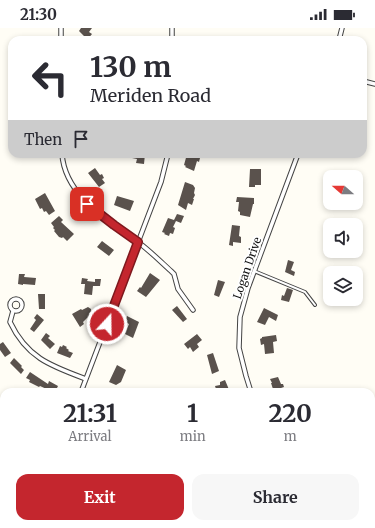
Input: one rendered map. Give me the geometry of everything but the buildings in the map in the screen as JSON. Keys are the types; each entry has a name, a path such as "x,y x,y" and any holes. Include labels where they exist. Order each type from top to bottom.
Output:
{"street":[{"path":"63,158 67,172 74,187 87,204 138,242 171,270 174,274 178,289 193,310"},
{"path":"83,388 161,182 167,158"},
{"name":"Logan Drive","path":"250,388 239,348 240,317 254,271 296,158"},
{"path":"13,311 10,322 16,336 26,347 47,364 86,379"}],"lane":[{"path":"254,271 305,292 315,306"}],"waterway":[{"path":"14,528 22,528"}],"route":[{"path":"87,204 138,242 107,324"}]}
